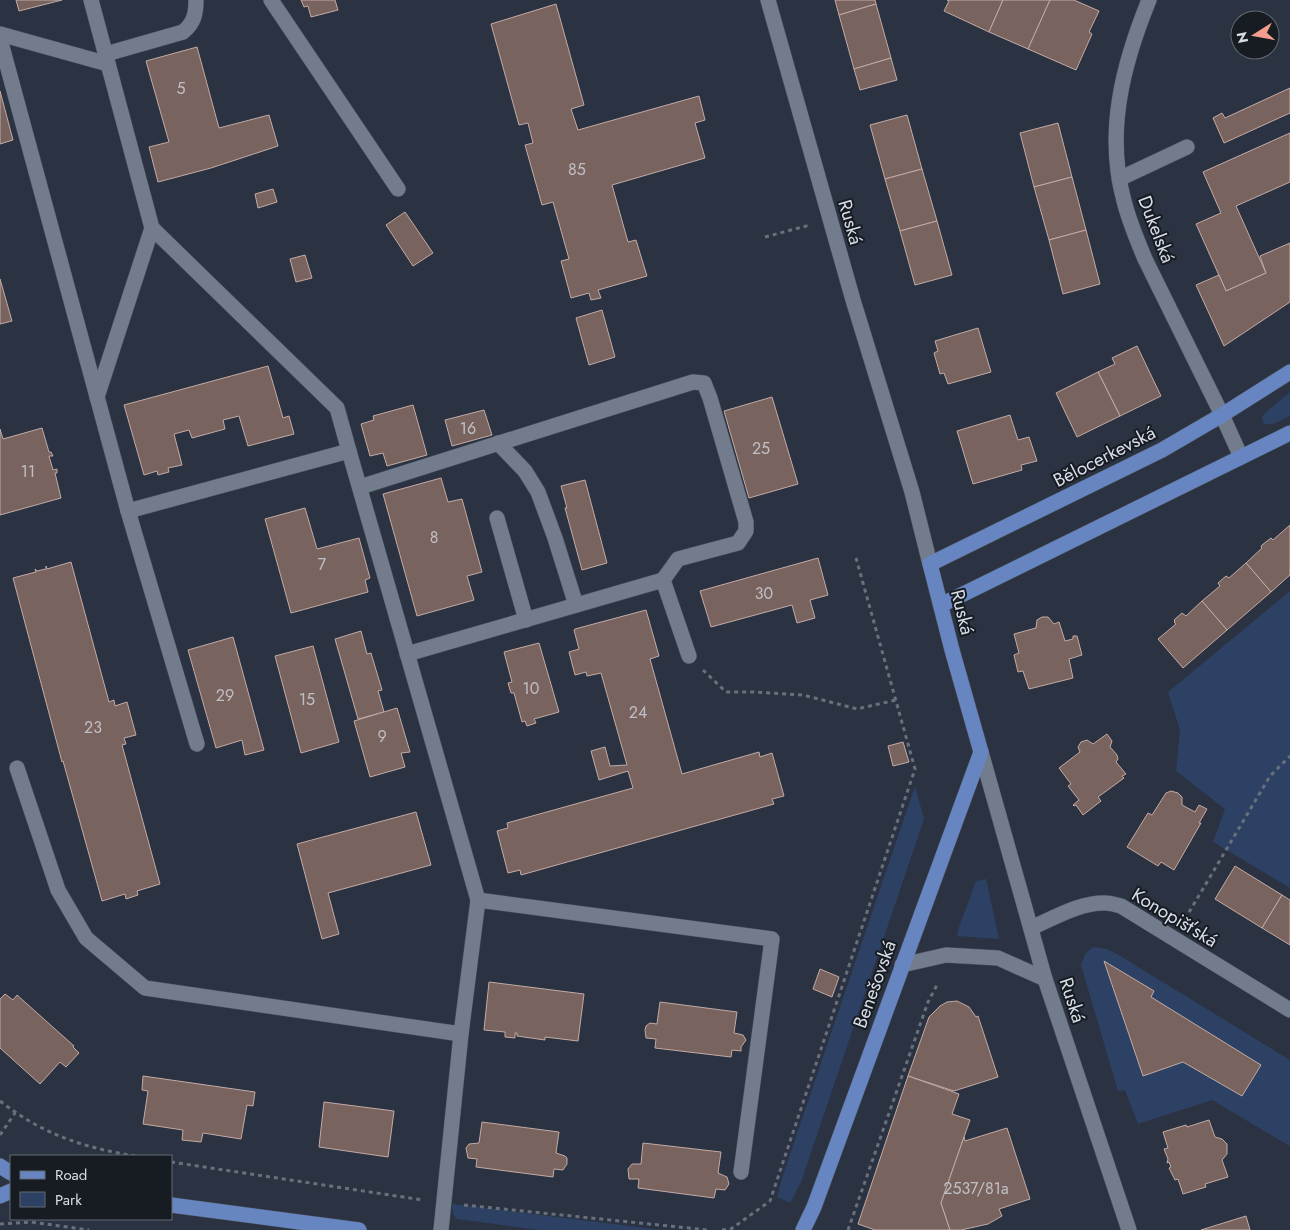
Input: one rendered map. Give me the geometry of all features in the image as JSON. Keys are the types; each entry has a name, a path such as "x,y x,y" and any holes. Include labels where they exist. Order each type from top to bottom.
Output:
{"main road":[{"name":"Bělocerkevská","path":"930,564 1162,450 1290,372"},
{"path":"941,605 1290,433"},
{"name":"Ruská","path":"930,564 981,752"},
{"name":"Benešovská","path":"803,1230 814,1207 981,752"},
{"path":"172,1205 340,1229 359,1230"}],"street":[{"path":"91,0 152,228 337,408 408,654 478,900 461,1034 441,1230"},
{"path":"0,34 107,59 183,32 191,25 196,13 196,0"},
{"path":"271,0 398,189"},
{"name":"Ruská","path":"768,0 852,300 912,492 930,564"},
{"name":"Dukelská","path":"1149,0 1134,38 1123,75 1117,112 1116,145 1123,201 1145,259 1222,415 1241,458"},
{"path":"0,39 128,511 197,744"},
{"path":"1119,179 1187,147"},
{"path":"97,396 152,228"},
{"path":"360,487 693,382 704,384 710,398 746,522 746,531 738,543 678,559 663,580 408,654"},
{"path":"498,444 525,471 538,492 576,605"},
{"path":"128,511 349,451"},
{"path":"498,518 526,620"},
{"path":"663,580 689,656"},
{"name":"Ruská","path":"981,752 1046,979 1129,1230"},
{"path":"16,768 58,890 86,938 145,988 461,1034"},
{"path":"478,900 772,939 741,1172"},
{"name":"Konopišťská","path":"1031,928 1068,911 1089,904 1106,903 1121,906 1290,1010"},
{"path":"902,966 946,955 998,958 1046,979"}],"path":[{"path":"765,237 811,224"},
{"path":"722,1230 731,1229 770,1201 915,769 856,558"},
{"path":"689,656 726,692 803,695 858,709 896,700"},
{"path":"1185,919 1270,776 1290,756"},
{"path":"848,1230 928,1002 937,985"},
{"path":"0,1102 34,1125 82,1145 131,1155"},
{"path":"0,1135 15,1113"},
{"path":"0,1224 31,1222 89,1230"}],"green space":[{"path":"1290,392 1290,416 1273,424 1264,424 1262,417 1265,413"},
{"path":"1290,591 1290,888 1213,842 1225,809 1176,771 1180,730 1168,692"},
{"path":"915,786 924,819 801,1182 790,1203 777,1197 783,1175"},
{"path":"986,879 999,939 958,936 957,933 976,881"},
{"path":"1093,947 1107,949 1117,954 1290,1060 1290,1146 1212,1100 1138,1124 1125,1090 1118,1091 1081,965 1085,954","holes":["1105,962 1151,997 1261,1065 1242,1096 1183,1062 1143,1076"]},
{"path":"452,1204 662,1230 540,1230 457,1219 453,1214"}],"building":[{"path":"16,0 62,0 19,11"},
{"path":"301,0 335,0 338,10 311,17 308,6 304,7"},
{"path":"835,0 875,0 876,4 839,15"},
{"path":"947,0 1003,0 989,32 944,11 949,1"},
{"path":"1003,0 1050,0 1028,49 989,32"},
{"path":"1050,0 1074,0 1099,11 1089,32 1092,34 1076,70 1028,49"},
{"path":"556,4 584,105 571,109 578,130 699,96 705,120 695,123 705,158 612,185 628,242 636,240 647,276 598,290 601,298 591,300 589,293 571,298 561,261 569,259 553,202 542,205 525,145 533,143 528,123 519,125 491,24"},
{"path":"876,4 891,58 854,69 839,15"},
{"path":"197,47 219,128 269,115 278,146 211,168 158,182 149,147 169,142 146,61"},
{"path":"891,58 897,80 860,90 854,69"},
{"path":"1290,88 1290,113 1224,143 1213,118 1222,113 1225,118"},
{"path":"0,91 13,140 0,144"},
{"path":"907,115 922,169 885,179 870,125"},
{"path":"1058,123 1072,177 1034,187 1020,133"},
{"path":"1290,133 1290,182 1236,206 1266,273 1226,291 1196,224 1221,213 1203,172"},
{"path":"922,169 937,221 900,231 885,179"},
{"path":"1072,177 1086,230 1049,240 1034,187"},
{"path":"273,189 277,202 258,208 255,194"},
{"path":"405,212 433,253 413,266 386,225"},
{"path":"937,221 952,275 915,285 900,231"},
{"path":"1086,230 1100,284 1063,294 1049,240"},
{"path":"1290,243 1290,302 1224,346 1196,285 1219,275 1226,291 1266,273 1260,256"},
{"path":"305,255 312,278 296,282 290,259"},
{"path":"0,279 12,321 0,324"},
{"path":"602,310 615,357 589,365 576,318"},
{"path":"978,328 991,372 948,384 944,373 940,374 934,353 938,351 935,341"},
{"path":"1137,346 1161,396 1120,416 1098,372 1115,364 1112,358"},
{"path":"268,366 283,418 289,416 294,434 248,446 239,416 223,420 225,429 192,438 189,430 174,434 182,465 168,468 169,472 158,475 157,471 144,475 124,405"},
{"path":"1098,372 1120,416 1077,437 1056,393"},
{"path":"772,397 798,484 749,498 724,411"},
{"path":"413,405 427,455 387,466 383,453 370,456 361,424 374,420 373,416"},
{"path":"484,410 492,435 452,446 445,420"},
{"path":"1010,415 1018,440 1029,437 1037,461 1021,465 1022,470 973,484 957,431"},
{"path":"42,428 49,452 53,456 49,456 53,470 57,469 57,473 55,473 61,498 0,515 0,429 3,439"},
{"path":"441,478 448,502 462,499 482,572 467,576 474,600 417,616 383,494"},
{"path":"585,480 607,563 582,570 561,486"},
{"path":"305,508 317,549 359,538 370,578 365,580 368,592 291,613 265,519"},
{"path":"1290,525 1290,575 1271,592 1246,563 1262,548 1262,545 1271,538 1273,540"},
{"path":"818,558 828,595 810,600 815,618 797,623 792,605 711,627 700,591"},
{"path":"71,562 109,702 114,700 115,706 127,702 136,735 124,738 126,744 122,745 160,884 137,891 138,895 126,899 125,894 102,901 62,762 13,578 36,572 35,569 37,571 46,569 46,566 47,569"},
{"path":"1246,563 1271,592 1227,630 1202,601 1220,586 1218,583 1226,576 1229,578"},
{"path":"1202,601 1227,630 1183,668 1158,639 1176,624 1174,620 1182,613 1186,616"},
{"path":"646,610 659,656 650,659 682,774 759,752 760,757 772,753 784,796 772,799 774,804 521,875 520,870 508,873 497,831 508,828 507,823 633,788 628,771 599,780 591,751 605,747 610,766 627,765 601,673 587,676 586,672 575,675 569,652 579,649 575,629"},
{"path":"1042,617 1048,617 1054,624 1059,622 1065,641 1073,639 1073,636 1077,636 1082,655 1069,659 1073,678 1029,689 1023,671 1018,672 1014,655 1019,653 1014,634 1036,628 1037,620"},
{"path":"361,631 367,654 371,653 382,690 378,691 384,712 358,719 335,639"},
{"path":"233,637 264,750 245,755 242,740 216,748 188,650"},
{"path":"539,643 559,712 534,719 536,723 527,726 525,721 522,722 514,693 511,693 508,683 512,682 504,652"},
{"path":"313,646 339,742 301,753 275,656"},
{"path":"397,708 410,752 401,753 405,767 370,777 354,721"},
{"path":"1107,734 1112,741 1110,747 1117,755 1118,759 1116,762 1126,774 1122,776 1124,778 1098,797 1101,801 1083,815 1076,805 1073,805 1079,800 1068,786 1071,784 1059,768 1080,752 1078,747 1081,742 1087,740 1093,744"},
{"path":"903,742 909,762 893,766 888,746"},
{"path":"1171,791 1178,793 1182,797 1182,805 1195,812 1199,805 1207,809 1174,870 1161,862 1158,866 1127,847 1148,813 1152,815 1166,793"},
{"path":"416,812 431,865 328,893 339,934 322,939 297,844"},
{"path":"1235,866 1282,895 1262,928 1215,899"},
{"path":"1282,895 1290,900 1290,945 1262,928"},
{"path":"1104,961 1154,991 1151,997 1261,1065 1242,1096 1183,1062 1143,1076"},
{"path":"820,969 839,977 832,997 813,989"},
{"path":"489,982 584,994 578,1041 545,1037 545,1040 517,1036 517,1033 515,1033 515,1038 505,1037 505,1032 484,1030"},
{"path":"5,994 13,1000 17,995 74,1046 79,1053 66,1067 60,1062 40,1084 0,1048 0,999"},
{"path":"957,1001 969,1007 976,1017 978,1016 998,1077 954,1091 908,1076 929,1017 947,1002"},
{"path":"660,1002 737,1012 734,1033 743,1035 746,1040 741,1047 741,1051 732,1050 731,1057 655,1048 656,1039 646,1038 645,1030 646,1026 650,1023 657,1024"},
{"path":"143,1076 255,1092 253,1106 247,1105 241,1139 203,1133 201,1142 182,1140 183,1130 143,1124 148,1091 142,1090"},
{"path":"908,1076 959,1094 952,1114 970,1120 941,1203 950,1230 875,1230 858,1224"},
{"path":"324,1102 394,1111 388,1157 319,1147"},
{"path":"1209,1120 1215,1137 1222,1139 1227,1144 1227,1154 1222,1160 1228,1177 1205,1184 1206,1187 1183,1194 1178,1179 1175,1180 1169,1168 1171,1167 1169,1162 1167,1163 1168,1159 1164,1149 1168,1148 1163,1132"},
{"path":"482,1122 559,1132 556,1153 567,1158 567,1164 563,1170 554,1169 553,1177 476,1167 477,1159 468,1158 466,1148 469,1144 479,1143"},
{"path":"1007,1128 1030,1199 999,1209 1002,1216 988,1224 961,1230 950,1230 941,1203 964,1137 965,1141"},
{"path":"643,1143 721,1152 718,1173 727,1177 729,1184 725,1190 716,1189 714,1198 638,1188 639,1179 629,1179 628,1169 632,1164 641,1164"},
{"path":"1246,1216 1250,1230 1201,1230"}]}
